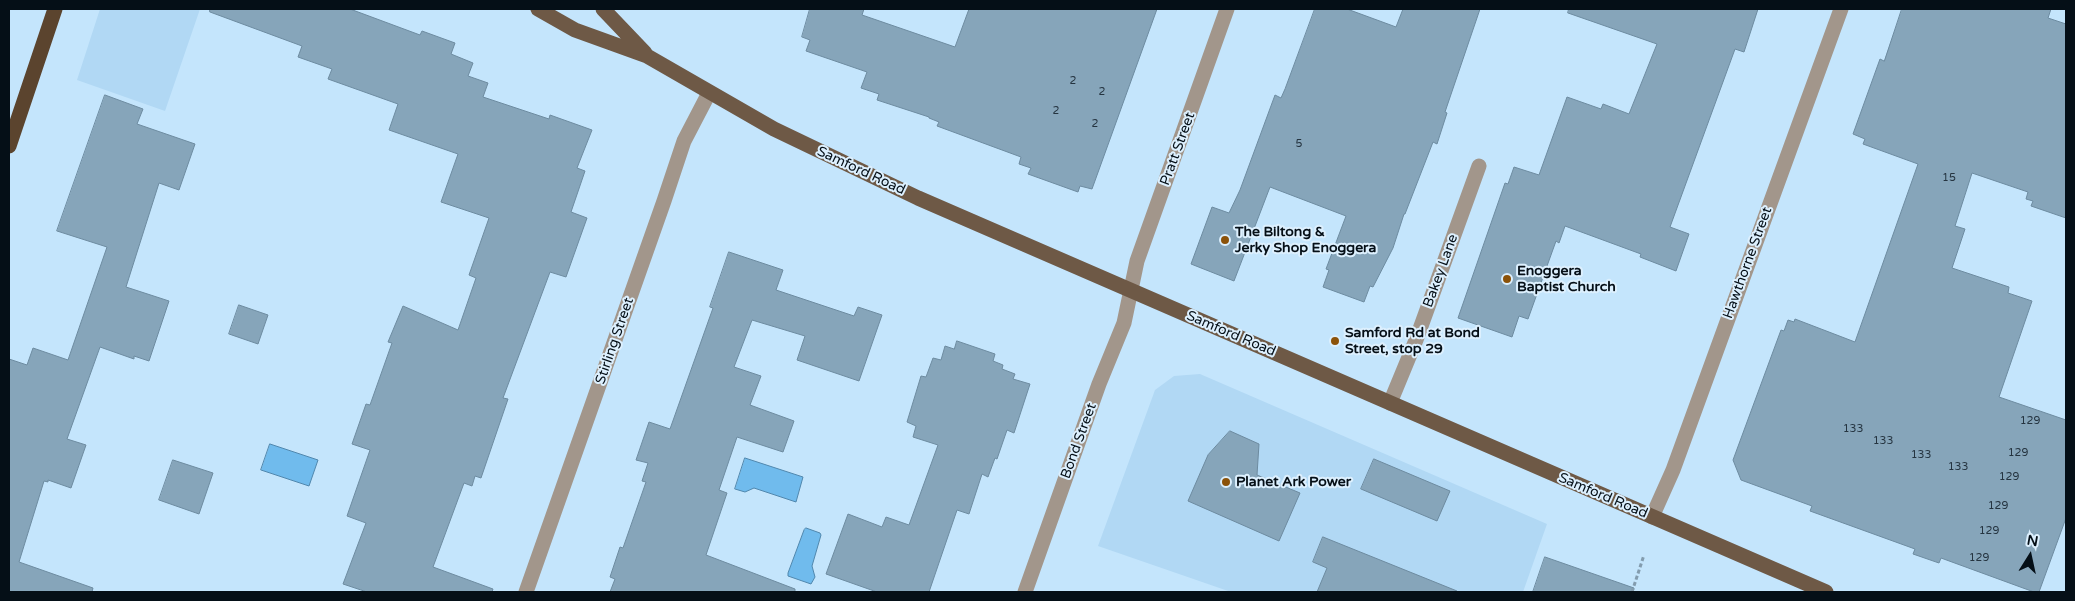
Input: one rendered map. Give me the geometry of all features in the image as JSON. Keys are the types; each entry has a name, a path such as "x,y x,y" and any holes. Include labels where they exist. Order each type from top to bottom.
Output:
{"highway":[{"path":"9,146 55,9"}],"main road":[{"name":"Samford Road","path":"538,9 575,30 647,56 774,129 842,163 1131,291 1826,592"},
{"name":"Samford Road","path":"603,9 647,56"}],"street":[{"name":"Pratt Street","path":"1131,291 1137,261 1227,9"},
{"name":"Hawthorne Street","path":"1652,517 1673,470 1841,9"},
{"name":"Stirling Street","path":"526,592 664,202 680,150 710,93"},
{"name":"Bakey Lane","path":"1390,403 1416,340 1479,166"},
{"name":"Bond Street","path":"1026,592 1099,384 1124,323 1131,291"}],"path":[{"path":"1632,592 1644,554"}],"shaded area":[{"path":"100,9 200,9 165,111 77,80"},
{"path":"1200,374 1547,524 1523,592 1231,592 1098,546 1155,390 1174,376"}],"water":[{"path":"270,444 318,460 309,486 261,470"},
{"path":"745,458 803,477 796,502 754,488 745,492 735,489"},
{"path":"806,528 821,535 812,566 815,577 811,584 788,576"}],"building":[{"path":"210,9 350,9 420,35 422,31 455,43 451,54 473,63 468,76 488,83 483,97 549,119 550,115 592,130 577,168 585,171 571,212 587,218 566,277 550,272 503,398 508,399 481,478 475,476 472,486 464,483 433,567 493,589 492,592 367,592 343,584 366,523 347,516 370,450 352,444 366,404 370,405 392,343 388,342 403,306 458,330 476,278 469,275 489,218 441,202 458,154 389,130 398,104 328,79 332,69 298,57 302,46 210,12"},
{"path":"810,9 864,9 862,15 955,47 969,9 1157,9 1092,189 1080,186 1078,192 1028,174 1031,168 1019,164 1021,157 937,126 939,122 929,117 877,100 879,94 861,88 867,72 806,51 810,40 802,37"},
{"path":"1315,9 1347,9 1396,27 1403,9 1480,9 1445,112 1447,113 1437,144 1433,142 1404,214 1393,248 1373,287 1370,286 1364,302 1323,287 1329,270 1326,269 1346,216 1270,187 1234,281 1191,264 1212,207 1229,213 1240,190 1275,95 1281,98"},
{"path":"1569,9 1758,9 1744,52 1735,49 1670,227 1689,234 1676,271 1640,257 1641,254 1565,226 1559,243 1556,241 1528,319 1519,316 1512,337 1458,318 1505,183 1508,184 1514,167 1539,175 1567,97 1601,109 1603,104 1629,114 1657,44 1568,13"},
{"path":"1902,9 2051,9 2048,18 2066,24 2066,218 2031,206 2033,201 2026,199 2028,192 1972,173 1955,226 1965,229 1952,268 2009,287 2008,293 2032,301 1999,397 2066,420 2066,518 2039,592 2034,592 1941,558 1939,563 1913,554 1915,549 1810,511 1812,506 1741,480 1733,460 1781,330 1784,331 1788,320 1794,322 1795,319 1855,342 1918,164 1863,144 1865,139 1853,134 1880,59 1884,61"},
{"path":"105,95 143,109 137,124 195,144 179,190 159,183 126,287 169,301 149,361 134,356 134,359 100,347 67,439 86,445 71,488 48,480 48,482 44,481 19,562 93,588 92,592 9,592 9,359 27,365 33,348 68,360 107,247 57,231"},
{"path":"729,252 783,270 776,290 854,316 858,307 882,315 859,381 797,360 805,336 752,320 734,367 761,376 750,405 794,421 783,452 737,437 719,490 727,493 706,555 795,589 795,592 610,592 615,579 610,577 620,547 623,548 646,482 642,481 648,463 636,460 649,422 670,429 713,308 710,307"},
{"path":"239,305 268,315 258,344 229,334"},
{"path":"957,341 995,354 993,361 1003,365 1002,369 1015,374 1013,379 1030,384 1014,433 1007,430 997,459 995,458 988,477 982,474 969,514 957,510 929,592 877,592 826,574 848,514 882,527 886,517 909,525 938,445 913,437 916,426 907,422 921,376 926,377 933,358 941,360 945,346 954,349"},
{"path":"1230,431 1259,444 1257,475 1300,493 1279,541 1188,501 1208,455"},
{"path":"1374,459 1450,491 1437,521 1361,489"},
{"path":"173,460 213,473 199,514 159,500"},
{"path":"1323,537 1457,592 1317,592 1327,568 1313,562"},
{"path":"1545,557 1634,588 1633,592 1533,592"}],"place":[{"name":"The Biltong & Jerky Shop Enoggera","path":"1225,240"},
{"name":"Enoggera Baptist Church","path":"1507,279"},
{"name":"Samford Rd at Bond Street, stop 29","path":"1335,341"},
{"name":"Planet Ark Power","path":"1226,482"}]}
